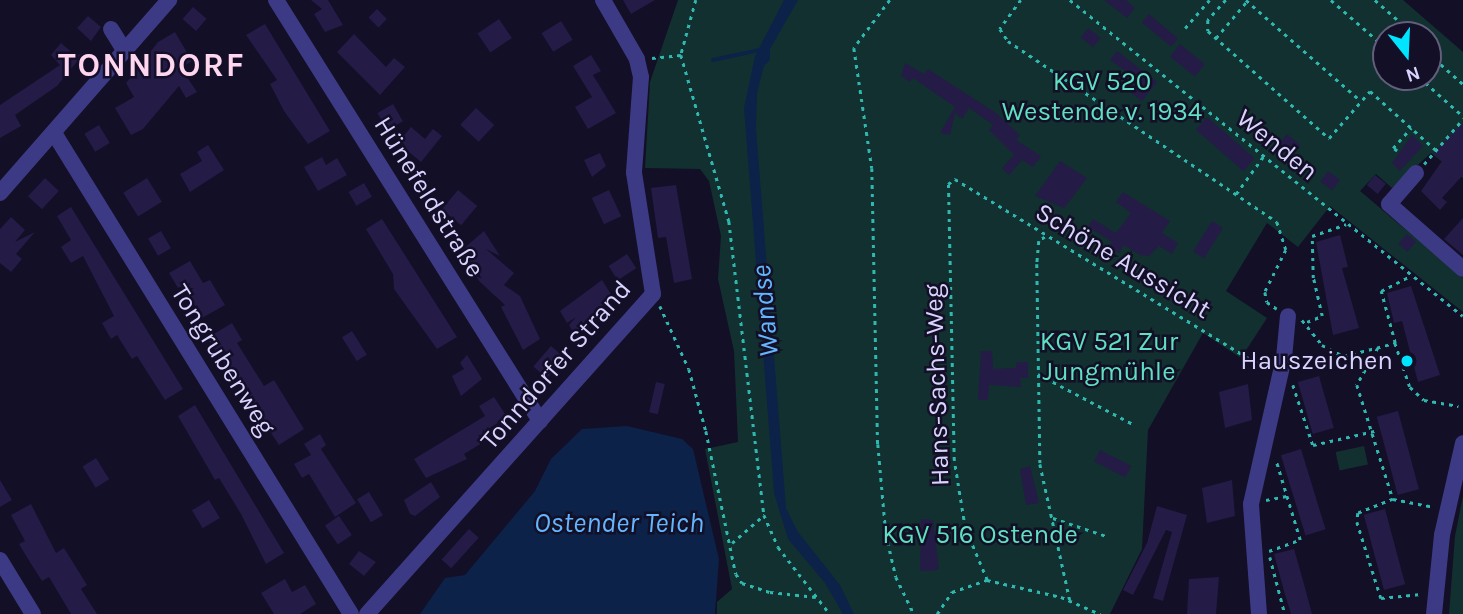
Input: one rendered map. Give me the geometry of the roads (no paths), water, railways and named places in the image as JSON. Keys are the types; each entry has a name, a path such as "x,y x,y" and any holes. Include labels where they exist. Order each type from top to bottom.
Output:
{"street":[{"path":"0,192 169,0"},
{"name":"Hünefeldstraße","path":"276,0 540,421"},
{"name":"Tonndorfer Strand","path":"367,614 653,293 634,172 641,77 637,59 603,0"},
{"path":"111,29 124,50"},
{"name":"Tongrubenweg","path":"54,133 351,614"},
{"path":"1416,173 1389,204 1463,270"},
{"path":"1259,614 1251,504 1259,454 1284,358 1288,316"},
{"path":"1434,614 1442,535 1463,443"},
{"path":"0,560 33,614"}],"water":[{"name":"Wandse","path":"784,0 798,0 770,49 770,60 764,66 757,93 756,129 786,508 798,532 840,585 854,614 843,614 825,583 788,539 774,493 744,108 755,56"},
{"name":"Ostender Teich","path":"627,426 682,439 693,449 719,559 715,614 420,614 445,578 465,575 535,491 551,459 582,429"}],"waterway":[{"path":"713,60 760,50"}],"place":[{"name":"Hauszeichen","path":"1407,361"}],"district":[{"name":"TONNDORF","path":"152,66"}],"park label":[{"name":"KGV 520 Westende v. 1934","path":"1102,97"},
{"name":"KGV 521 Zur Jungmühle","path":"1109,357"},
{"name":"KGV 516 Ostende","path":"980,535"}]}
